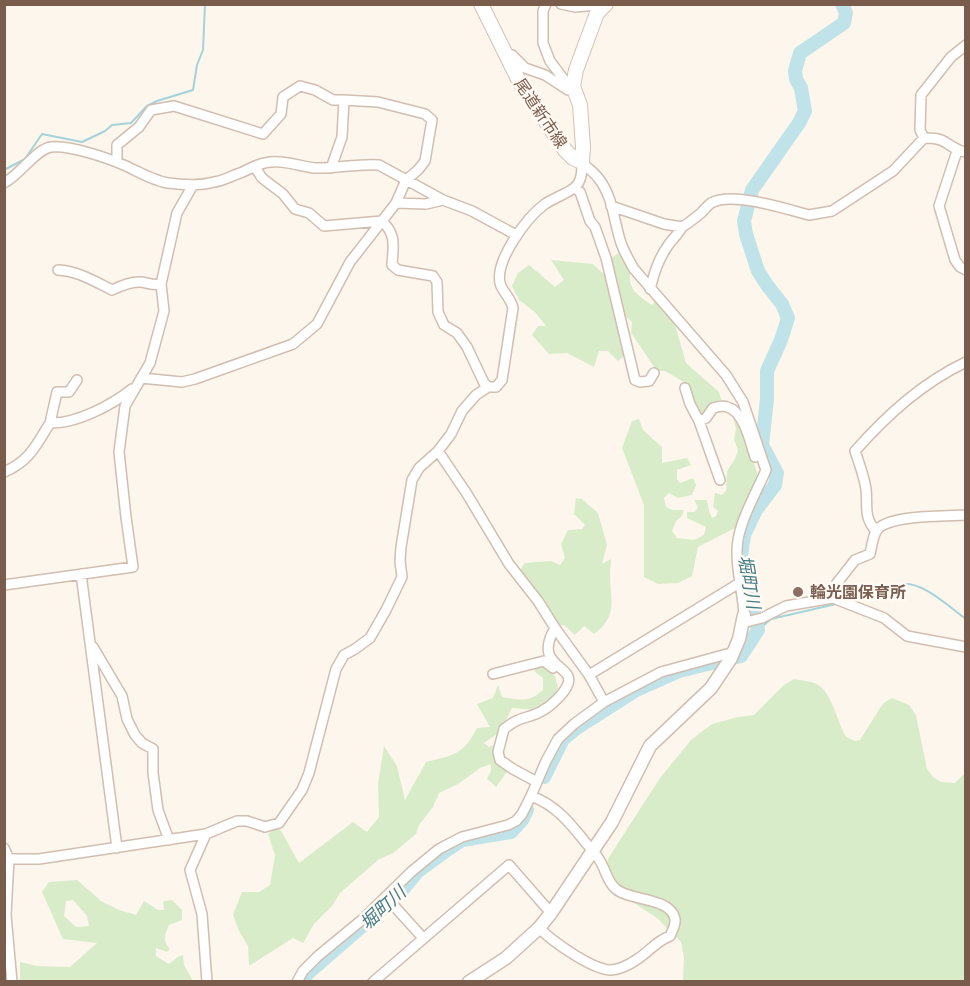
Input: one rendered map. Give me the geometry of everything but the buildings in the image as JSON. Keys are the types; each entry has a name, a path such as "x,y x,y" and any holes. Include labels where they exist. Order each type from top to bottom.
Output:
{"main road":[{"name":"尾道新市線","path":"481,4 519,81 565,150 573,158 582,162 580,105 573,86 576,70 597,13 604,6"}],"street":[{"path":"546,4 543,11 543,43 550,61 574,90"},
{"path":"561,4 574,8 604,6"},
{"path":"924,138 920,129 921,94 951,57 966,45"},
{"path":"506,54 512,55 525,68 545,75 568,90 574,90"},
{"path":"50,423 62,424 102,408 117,400 138,382 182,382 195,379 293,344 317,324 350,262 396,203 406,180 426,161 432,120 425,114 378,102 333,100 315,90 300,86 283,97 281,114 263,134 174,106 151,110 139,127 117,146 117,162"},
{"path":"332,168 342,137 344,100"},
{"path":"650,289 667,246 682,227 711,203 742,199 809,215 832,211 893,171 924,138 936,138 962,152 939,206 955,260 960,267 966,270"},
{"path":"4,183 48,147 80,150 117,162 166,183 213,183 265,163 276,162 315,168 370,164 379,165 443,200 472,211 516,235"},
{"path":"9,860 39,859 206,834 237,821 265,826 279,823 302,790 309,773 336,669 344,655 370,638 402,577 401,547 412,480 419,468 438,451 451,434 462,411 476,394 488,387 496,387 502,380 513,308 511,300 500,283 502,264 526,220 543,205 575,188 582,173 582,162"},
{"path":"469,981 506,958 539,928 612,822 650,746 711,688 731,658 739,639 743,619 737,555 738,540 766,470 743,402 726,375 634,269 621,242 611,206 599,179 582,162"},
{"path":"255,167 262,178 283,194 295,209 309,213 324,226 382,221 394,239 392,266 398,270 432,276 437,282 438,312 444,325 457,333 488,387"},
{"path":"4,585 133,567 119,452 125,406 150,363 164,311 161,284 177,213 193,184"},
{"path":"575,188 580,192 606,258 635,380 649,381 654,374"},
{"path":"396,203 426,204 443,200"},
{"path":"611,206 664,224 682,227"},
{"path":"58,270 70,270 111,290 139,282 154,286 161,284"},
{"path":"876,531 870,524 866,513 866,488 855,451 880,423 915,393 952,368 966,362"},
{"path":"4,472 28,458 50,423 57,392 69,392 77,380"},
{"path":"686,388 720,480"},
{"path":"699,421 706,418 713,408 729,407 741,417 756,459 762,458"},
{"path":"438,451 467,494 508,564 538,601 589,675 604,702"},
{"path":"833,598 837,583 855,560 870,554 876,531 880,526 916,517 966,515"},
{"path":"81,574 117,848"},
{"path":"589,675 741,582"},
{"path":"743,619 762,618 786,606 833,598 884,618 908,636 966,647"},
{"path":"537,782 500,760 498,752 504,729 516,721 543,711 558,698 568,685 567,673 552,661 548,652 548,639 555,628"},
{"path":"91,648 93,647 122,696 127,719 135,735 142,743 153,749 153,773 158,810 169,840"},
{"path":"297,981 303,971 318,956 439,849 462,837 516,821 522,814 558,740 574,724 604,702 661,672 727,654 731,658"},
{"path":"493,674 544,661 553,668 559,666"},
{"path":"531,796 541,800 567,818 600,860 613,888 623,894 661,904 671,911 675,919 670,936 661,940 634,961 618,969 609,970 586,961 563,948 539,928"},
{"path":"206,834 190,870 202,915 207,981"},
{"path":"4,848 9,860 6,915 12,981"},
{"path":"373,981 509,865 551,913"},
{"path":"386,897 423,938"}],"green space":[{"path":"619,253 631,270 630,282 634,291 652,305 656,300 674,321 686,363 719,392 722,402 703,417 694,408 690,390 684,382 665,371 657,371 631,333 632,322 624,315 609,259"},
{"path":"551,260 593,264 607,277 624,345 623,357 618,361 608,351 599,351 594,367 567,353 549,354 532,335 538,326 546,326 535,312 519,300 512,286 518,273 529,265 555,287 564,280"},
{"path":"733,415 744,431 758,476 746,506 735,528 698,547 692,576 678,583 658,584 644,577 644,505 622,448 632,421 639,419 643,430 662,447 662,463 687,458 691,465 677,470 677,479 680,483 693,478 696,485 692,495 678,498 669,493 664,498 666,507 673,510 684,510 672,531 677,538 694,540 704,535 706,527 687,518 687,512 695,512 698,507 694,500 707,500 712,518 718,511 713,507 715,493 722,495 726,491 727,471 738,450 734,439 736,430"},
{"path":"576,498 582,499 598,513 607,545 602,564 611,559 610,613 602,627 594,634 584,626 575,635 564,625 559,626 519,574 524,563 551,561 560,565 565,558 561,544 568,530 582,529 585,525 574,514"},
{"path":"545,665 555,676 558,688 554,698 536,710 512,708 500,732 484,743 489,747 498,743 495,753 509,769 496,787 487,779 491,771 491,764 480,768 458,784 439,793 416,834 393,853 378,860 340,893 332,906 314,924 303,943 293,938 249,966 248,946 233,915 242,892 259,892 270,885 275,855 268,834 279,827 299,863 353,822 367,832 379,817 378,784 384,746 397,766 405,800 426,762 457,752 467,744 477,728 490,727 477,704 493,698 498,685 502,697 519,700 533,697 543,690 543,678 535,672 534,666"},
{"path":"794,679 813,683 822,688 829,698 846,737 855,741 860,740 885,702 892,698 909,705 916,715 927,769 933,777 941,782 955,783 965,773 965,981 683,981 684,958 681,942 657,918 611,888 603,875 609,857 660,778 691,740 712,724 754,715 784,685"},
{"path":"77,880 101,901 136,915 144,901 158,910 164,910 163,901 172,900 182,910 182,920 169,925 165,940 170,949 167,952 156,948 156,956 169,964 183,955 184,965 193,981 20,981 20,962 37,966 70,967 97,943 63,939 42,892 49,882","holes":["73,900 87,916 89,926 76,927 64,916 66,901"]}],"waterway":[{"path":"4,170 25,159 42,134 82,142 112,125 131,123 147,106 157,101 193,90 197,65 203,50 205,4"},
{"name":"堀町川","path":"544,777 563,739 578,727 636,690 679,671 741,656 758,630 741,556 744,535 756,510 775,485 777,473 762,445 767,399 767,371 788,318 782,304 758,271 744,221 752,190 805,111 795,71 800,53 844,23 846,13 842,4"},
{"path":"847,599 879,593 901,584 909,584 927,591 966,619"},
{"path":"758,630 771,619 836,604"},
{"name":"堀町川","path":"303,982 307,974 399,894 418,871 462,840 511,832 522,820 527,810"}],"place":[{"name":"輪光園保育所","path":"798,592"}]}
